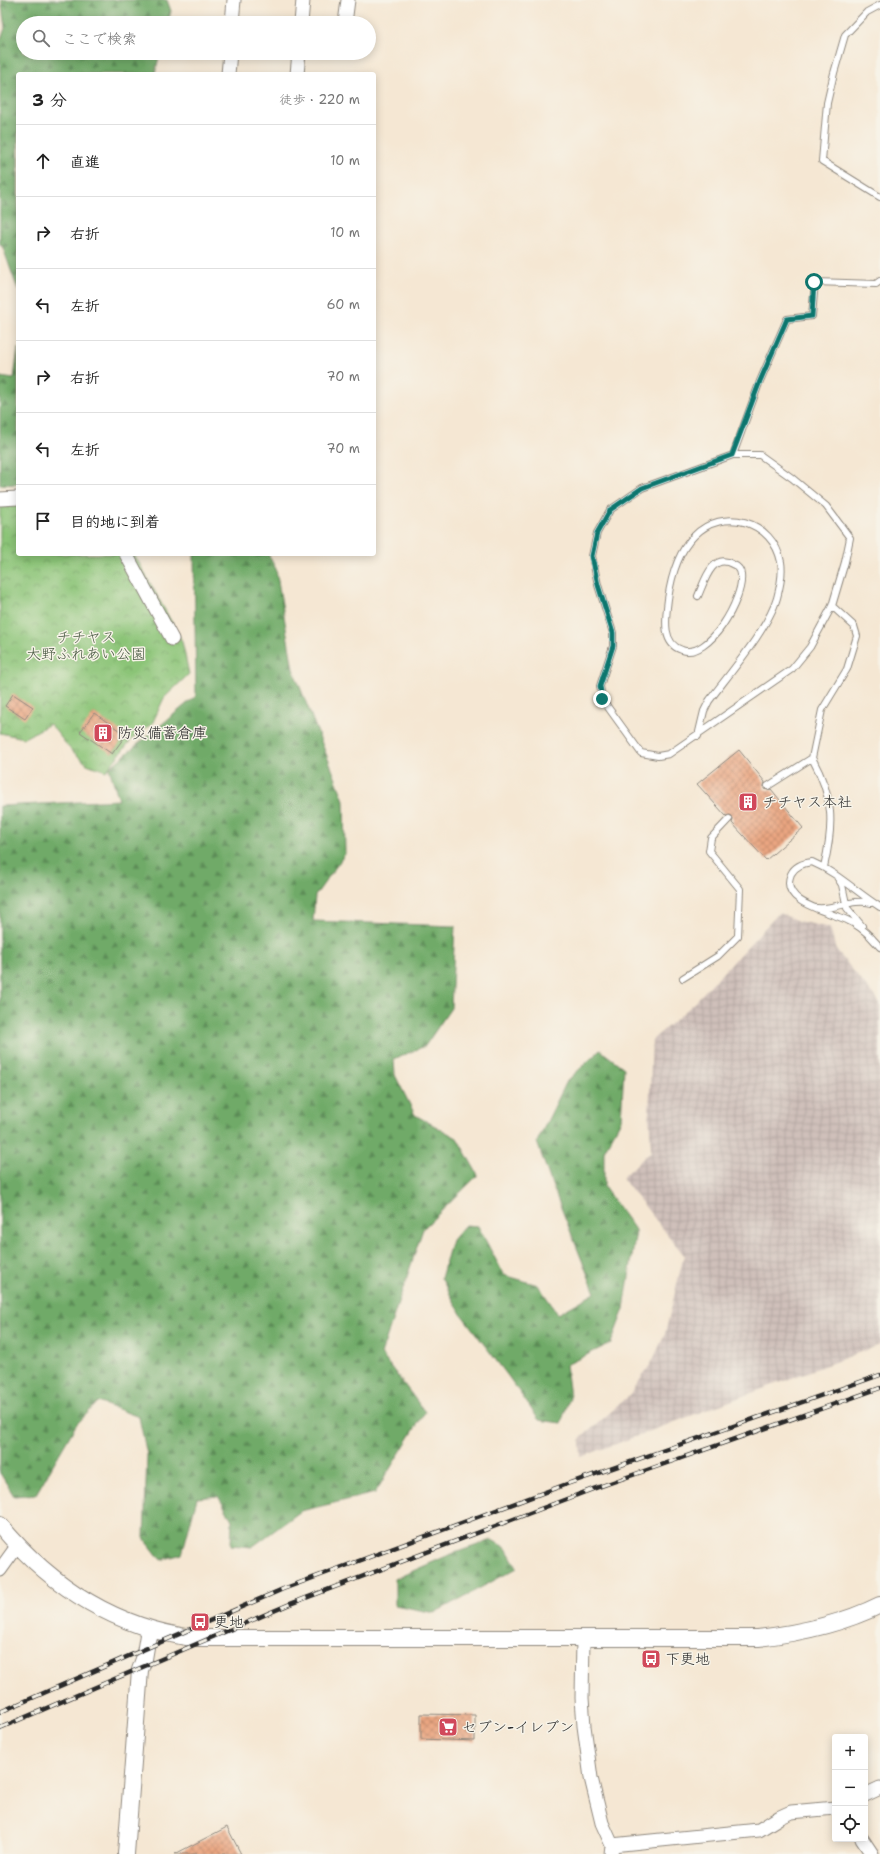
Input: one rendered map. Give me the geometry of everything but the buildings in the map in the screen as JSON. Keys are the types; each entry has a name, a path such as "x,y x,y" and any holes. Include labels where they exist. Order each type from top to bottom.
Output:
{"street":[{"path":"233,16 234,0"},
{"path":"302,16 303,0"},
{"path":"346,16 348,0"},
{"path":"228,72 229,60"},
{"path":"297,72 298,60"},
{"path":"0,499 16,498"},
{"path":"127,556 172,639"},
{"path":"0,1525 18,1545 52,1576 88,1601 123,1620 149,1629 185,1637 215,1639 758,1638 816,1628 843,1620 880,1605"},
{"path":"0,1570 18,1545"},
{"path":"126,1854 140,1670 144,1659 149,1629"},
{"path":"583,1639 582,1698 584,1726 591,1778 600,1816 611,1849 759,1830 791,1812 832,1808"},
{"path":"868,1794 880,1788"},
{"path":"864,1842 872,1854"}],"lane":[{"path":"880,5 867,12 845,35 827,103 822,161 880,197"},
{"path":"732,455 760,381 787,319 812,316 814,282 876,284 880,281"},
{"path":"732,455 760,455 779,468 826,506 850,538 845,562 832,606 810,647 792,669 698,736 669,754 658,756 641,753 602,699 600,686 613,646 613,633 598,585 592,556 597,533 610,510 642,488 732,455"},
{"path":"698,596 713,565 720,562 729,562 738,567 741,574 738,593 730,611 710,641 701,648 692,652 681,650 671,643 666,631 667,608 670,583 686,545 694,535 707,526 723,521 737,519 750,523 768,536 777,548 781,563 782,578 777,599 756,636 709,701 704,711 698,736"},
{"path":"824,867 830,844 830,800 823,778 812,758 822,710 847,668 857,636 854,626 832,606"},
{"path":"768,786 812,758"},
{"path":"683,978 718,956 738,936 740,889 709,851 711,838 729,819"},
{"path":"803,902 819,908 834,907 857,901 880,907 831,871 812,862 804,863 792,871 790,878 792,893 803,902 821,911 849,921 861,928 872,938"},
{"path":"831,871 842,885 849,911 880,947"}],"shaded area":[{"path":"779,913 798,921 830,928 836,950 880,1003 880,1345 581,1457 580,1439 630,1395 652,1362 665,1334 684,1255 622,1178 651,1151 649,1114 652,1040 690,1007"}],"green space":[{"path":"1,0 167,0 171,11 170,16 16,16 16,60 158,60 155,72 16,72 16,284 2,245 0,244 0,42 5,28"},
{"path":"16,364 16,484 0,485 0,377 14,379"},
{"name":"チチヤス 大野ふれあい公園","path":"16,491 16,556 135,556 182,641 189,674 164,698 152,724 132,739 106,771 87,764 70,749 50,724 24,738 0,733 0,492"},
{"path":"194,556 269,556 276,569 293,669 344,800 345,854 315,896 313,921 455,926 451,1008 425,1046 394,1059 395,1075 415,1115 457,1138 478,1175 423,1229 381,1354 425,1412 375,1493 301,1511 252,1547 231,1545 232,1520 218,1496 197,1498 182,1554 161,1560 144,1538 147,1455 139,1417 98,1402 76,1425 36,1494 14,1496 0,1473 0,806 119,800 109,768 196,696"},
{"path":"600,1050 624,1068 621,1120 604,1151 604,1187 636,1231 624,1309 611,1343 566,1365 570,1397 561,1423 539,1420 461,1314 441,1278 452,1240 465,1225 478,1226 504,1275 538,1285 558,1314 595,1293 552,1185 537,1142 567,1081"},
{"path":"492,1540 506,1548 517,1568 434,1613 395,1605 395,1579 449,1555"}],"railway":[{"path":"0,1712 283,1589 564,1485 880,1375"},
{"path":"0,1728 290,1604 593,1489 880,1388"}],"place":[{"name":"防災備蓄倉庫","path":"103,733"},
{"name":"チチヤス本社","path":"748,802"},
{"name":"更地","path":"200,1622"},
{"name":"下更地","path":"651,1659"},
{"name":"セブン-イレブン","path":"448,1727"}],"route":[{"path":"602,699 600,686 613,646 613,633 598,585 592,556 597,533 610,510 642,488 732,455 760,381 787,319 812,316 814,282"}]}
